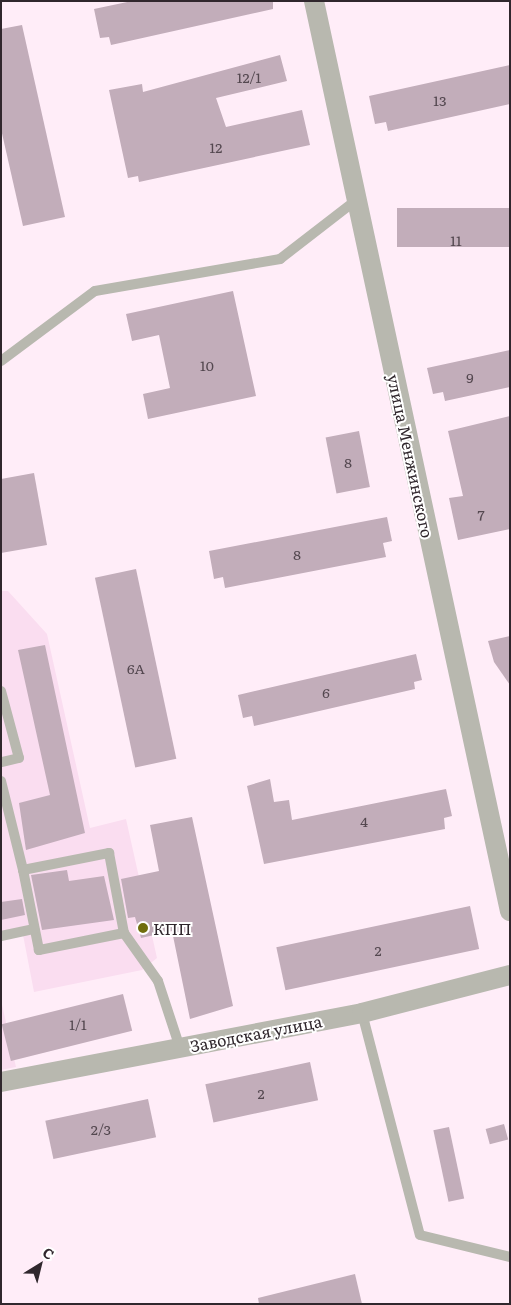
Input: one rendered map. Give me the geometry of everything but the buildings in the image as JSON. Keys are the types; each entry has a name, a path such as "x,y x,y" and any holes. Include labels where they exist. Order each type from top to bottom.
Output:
{"street":[{"name":"улица Менжинского","path":"314,1 355,200 510,911"},
{"name":"Заводская улица","path":"1,1082 362,1013 510,976"}],"lane":[{"path":"1,361 95,290 280,259 355,200"},
{"path":"1,691 19,758 1,762"},
{"path":"1,781 23,870 39,950 124,933"},
{"path":"23,870 109,852 124,933 158,981 180,1048"},
{"path":"1,936 34,929"},
{"path":"362,1013 420,1235 510,1257"}],"shaded area":[{"path":"1,591 8,591 47,634 90,828 126,819 157,958 142,970 34,992 23,935 1,939"},
{"path":"1,1000 16,1067 1,1070"}],"place":[{"name":"КПП","path":"143,928"}]}
